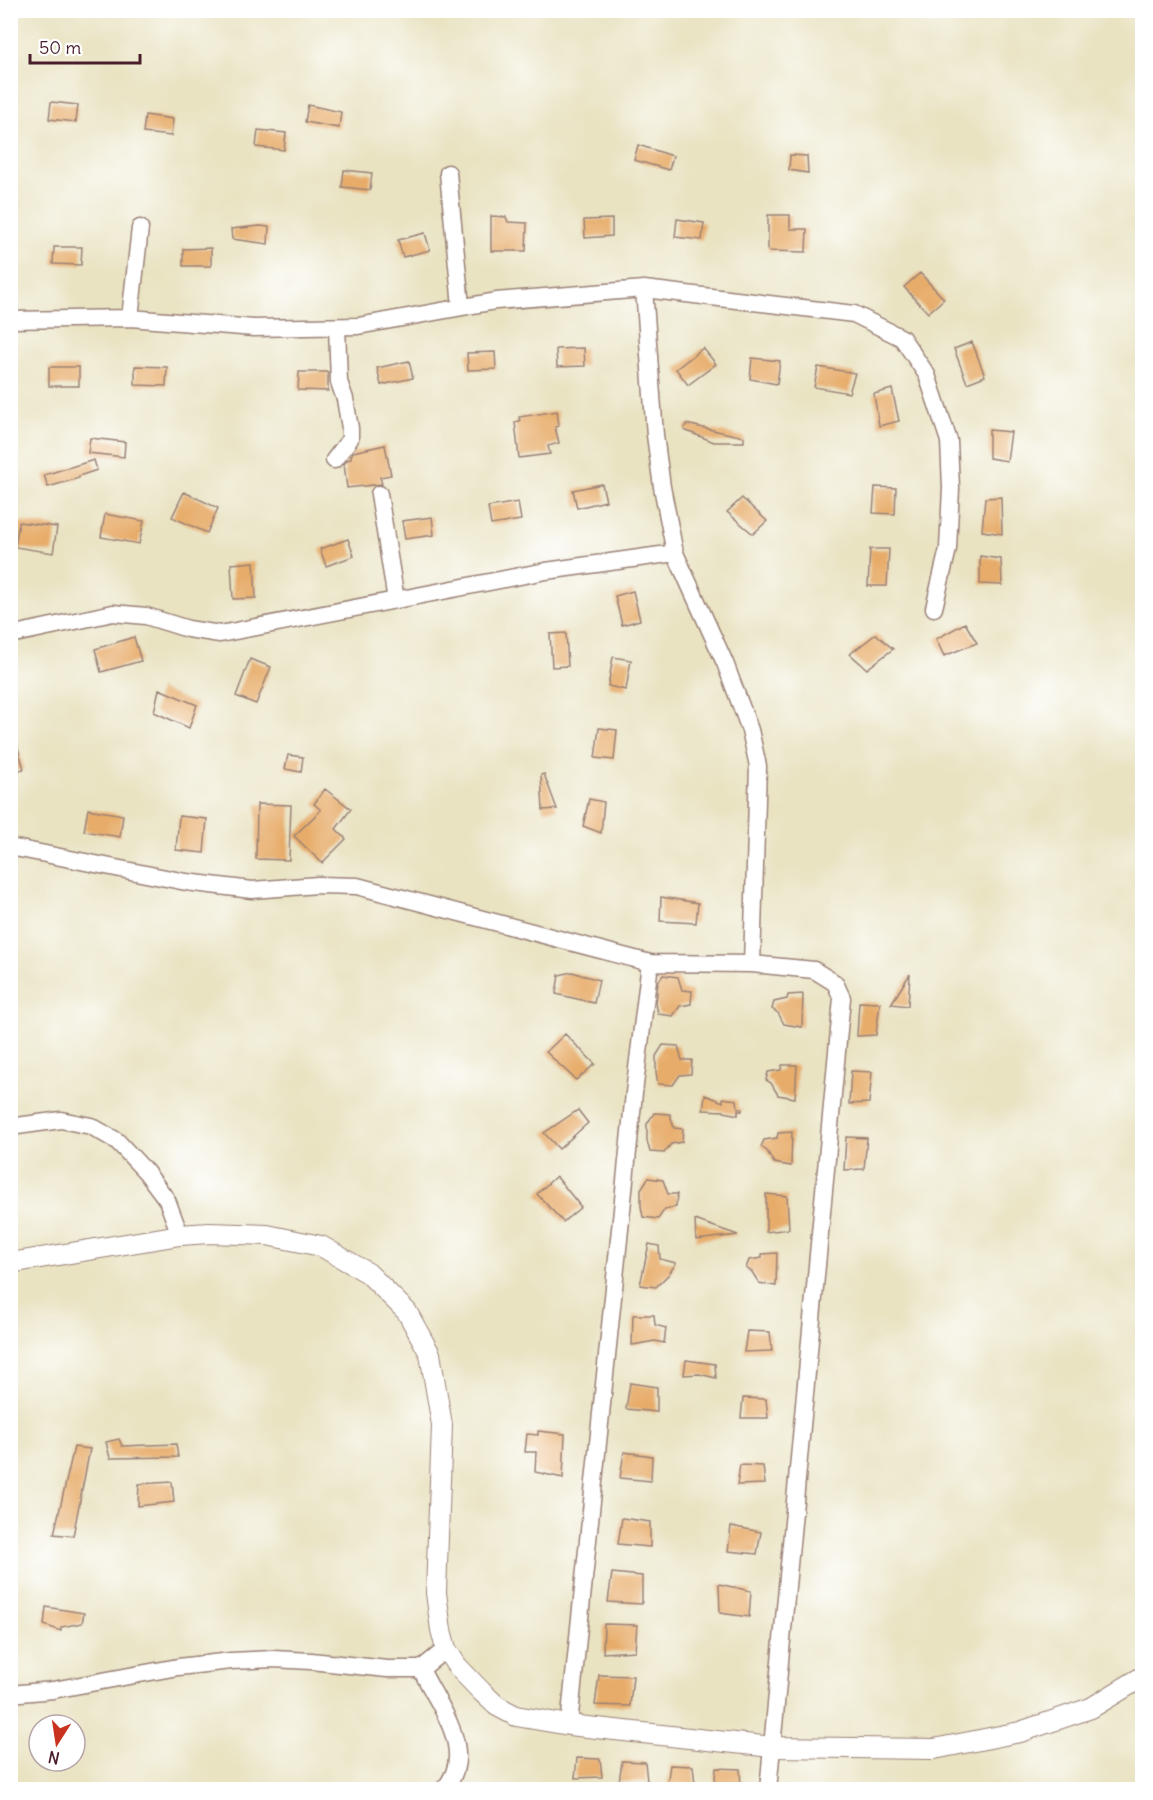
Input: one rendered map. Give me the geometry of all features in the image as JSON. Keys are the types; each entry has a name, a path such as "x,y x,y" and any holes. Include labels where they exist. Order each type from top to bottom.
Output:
{"street":[{"path":"448,173 461,306"},
{"path":"130,318 140,228"},
{"path":"644,289 655,435 675,553 725,663 750,730 759,766 752,964"},
{"path":"10,321 130,318 254,328 358,326 496,301 644,289 854,314 902,338 927,375 949,441 951,488 948,549 934,608"},
{"path":"334,460 350,439 351,428 339,382 337,327"},
{"path":"379,494 396,600"},
{"path":"10,635 112,613 146,616 188,629 220,633 546,572 675,553"},
{"path":"10,847 186,882 252,890 318,885 357,886 650,963 752,964 814,970 836,983 842,998 768,1790"},
{"path":"569,1725 650,963"},
{"path":"10,1127 61,1120 91,1126 117,1141 146,1172 167,1200 180,1235"},
{"path":"10,1263 180,1235 209,1233 267,1235 321,1246 368,1273 406,1312 430,1354 442,1425 436,1593 446,1649 457,1666 482,1692 497,1706 516,1716 569,1725 772,1747 934,1749 1020,1732 1091,1708 1143,1677"},
{"path":"10,1694 53,1690 178,1667 231,1661 273,1659 387,1669 421,1669 446,1649"},
{"path":"421,1669 450,1724 457,1745 456,1765 449,1783 443,1790"}],"building":[{"path":"51,102 78,105 76,122 49,119"},
{"path":"308,105 341,112 339,128 305,122"},
{"path":"145,115 173,119 171,136 143,133"},
{"path":"258,130 286,133 284,150 256,147"},
{"path":"638,145 673,156 669,170 634,160"},
{"path":"790,155 807,156 808,173 789,170"},
{"path":"344,170 372,173 370,190 342,187"},
{"path":"768,215 790,215 790,229 807,229 806,252 768,251"},
{"path":"491,216 506,217 508,222 527,223 526,251 491,251"},
{"path":"612,219 612,236 585,238 584,220"},
{"path":"677,219 704,223 702,240 675,237"},
{"path":"269,227 268,244 232,239 231,229"},
{"path":"425,233 430,250 403,257 398,240"},
{"path":"54,247 82,247 81,265 53,264"},
{"path":"211,248 211,266 183,266 183,249"},
{"path":"920,273 944,299 928,313 904,287"},
{"path":"972,342 985,376 967,383 954,349"},
{"path":"584,348 585,366 557,367 556,349"},
{"path":"703,348 716,364 688,385 676,369"},
{"path":"495,352 496,369 468,370 467,353"},
{"path":"752,358 780,361 777,384 750,379"},
{"path":"409,361 413,378 381,385 377,368"},
{"path":"135,366 167,367 166,386 135,385"},
{"path":"49,367 79,367 79,386 49,386"},
{"path":"818,367 855,373 849,393 814,387"},
{"path":"299,372 328,372 328,391 298,390"},
{"path":"892,389 899,421 879,426 874,394"},
{"path":"557,411 559,426 555,427 559,443 548,446 550,454 519,458 515,422 520,421 519,417"},
{"path":"686,424 744,437 744,442 714,442 684,430"},
{"path":"989,430 1011,432 1007,461 989,458"},
{"path":"90,438 125,442 124,457 88,453"},
{"path":"385,445 391,475 380,477 382,484 347,488 344,464 351,459 353,452"},
{"path":"94,460 97,470 48,487 44,475"},
{"path":"602,484 606,501 577,508 573,490"},
{"path":"875,487 896,488 895,514 873,513"},
{"path":"184,492 218,508 207,533 172,517"},
{"path":"1001,497 1002,534 982,531 985,498"},
{"path":"742,498 767,521 753,534 727,512"},
{"path":"518,502 521,520 491,525 488,507"},
{"path":"105,514 144,521 139,544 101,537"},
{"path":"432,517 434,535 405,539 402,521"},
{"path":"19,522 57,527 53,553 15,547"},
{"path":"348,539 354,556 326,566 320,549"},
{"path":"870,549 889,549 887,586 868,586"},
{"path":"980,556 1001,559 1002,585 980,584"},
{"path":"254,562 256,598 233,599 231,564"},
{"path":"633,591 640,620 622,625 615,596"},
{"path":"965,623 977,643 944,656 936,639"},
{"path":"566,633 568,666 552,667 550,634"},
{"path":"876,634 893,649 867,669 850,654"},
{"path":"134,637 141,661 101,672 95,649"},
{"path":"613,657 631,660 626,690 608,686"},
{"path":"250,659 271,667 256,704 236,696"},
{"path":"159,689 197,705 189,728 154,712"},
{"path":"599,728 617,730 614,760 595,758"},
{"path":"14,734 24,769 10,772 10,735"},
{"path":"288,755 303,757 301,772 285,769"},
{"path":"544,774 557,809 543,810 541,775"},
{"path":"325,789 351,809 336,829 346,839 322,863 294,836 321,810 314,804"},
{"path":"589,799 604,802 601,833 583,826"},
{"path":"257,804 291,805 289,860 256,859"},
{"path":"88,809 123,815 120,837 84,831"},
{"path":"179,816 207,819 204,853 176,850"},
{"path":"661,897 698,903 696,923 660,921"},
{"path":"572,972 599,980 594,1003 556,994 559,975"},
{"path":"910,974 908,1006 891,1004"},
{"path":"663,975 678,977 682,990 692,991 691,1004 680,1006 673,1016 658,1014 656,1003 658,982"},
{"path":"803,994 802,1027 784,1024 778,1013 772,1009 774,1002 787,999 788,995"},
{"path":"859,1002 880,1003 876,1035 857,1036"},
{"path":"565,1034 595,1064 576,1080 546,1052"},
{"path":"663,1045 678,1046 682,1060 692,1060 691,1074 680,1075 673,1085 658,1084 656,1056"},
{"path":"782,1065 797,1065 795,1098 778,1095 771,1083 766,1080 768,1072 781,1070"},
{"path":"851,1071 872,1072 869,1103 849,1104"},
{"path":"705,1095 723,1102 723,1098 737,1100 738,1108 742,1111 738,1111 738,1115 724,1111 703,1110"},
{"path":"578,1110 588,1123 559,1149 544,1133"},
{"path":"654,1113 670,1114 674,1128 683,1129 682,1142 671,1144 664,1153 650,1152 647,1141 647,1124"},
{"path":"792,1132 791,1166 774,1163 767,1151 761,1147 764,1140 777,1138 778,1133"},
{"path":"846,1137 867,1138 864,1169 844,1170"},
{"path":"556,1176 581,1207 563,1222 537,1194"},
{"path":"648,1178 663,1180 668,1194 677,1194 676,1207 665,1209 658,1219 643,1217 641,1189"},
{"path":"766,1194 787,1196 789,1229 766,1232"},
{"path":"695,1220 738,1235 696,1240"},
{"path":"649,1244 659,1246 660,1259 676,1263 656,1287 640,1285"},
{"path":"777,1253 776,1286 759,1283 752,1272 746,1268 749,1260 762,1258 762,1254"},
{"path":"633,1315 654,1315 655,1325 666,1328 664,1343 655,1341 632,1345"},
{"path":"747,1331 770,1332 772,1351 744,1352"},
{"path":"686,1360 715,1364 716,1378 699,1374 684,1375"},
{"path":"630,1383 657,1387 657,1412 626,1409"},
{"path":"743,1398 766,1399 768,1418 741,1418"},
{"path":"538,1431 565,1434 563,1478 535,1472 536,1452 525,1452 527,1434 538,1435"},
{"path":"119,1439 122,1446 176,1444 178,1457 110,1458 106,1442"},
{"path":"74,1447 90,1449 73,1536 54,1534"},
{"path":"624,1452 652,1456 651,1481 620,1478"},
{"path":"740,1465 763,1466 765,1484 737,1485"},
{"path":"172,1482 174,1502 138,1506 139,1484"},
{"path":"622,1518 650,1522 650,1547 618,1544"},
{"path":"731,1526 761,1532 757,1554 728,1551"},
{"path":"612,1573 642,1576 642,1604 608,1602"},
{"path":"719,1584 751,1591 749,1617 720,1613"},
{"path":"46,1607 84,1613 82,1623 61,1627 61,1631 44,1625"},
{"path":"604,1624 637,1625 635,1651 603,1653"},
{"path":"599,1675 633,1676 630,1706 595,1705"},
{"path":"577,1758 600,1759 602,1777 575,1778"},
{"path":"622,1761 645,1762 647,1781 619,1782"},
{"path":"670,1765 693,1766 695,1784 667,1785"},
{"path":"716,1768 740,1769 741,1788 714,1788"}]}
